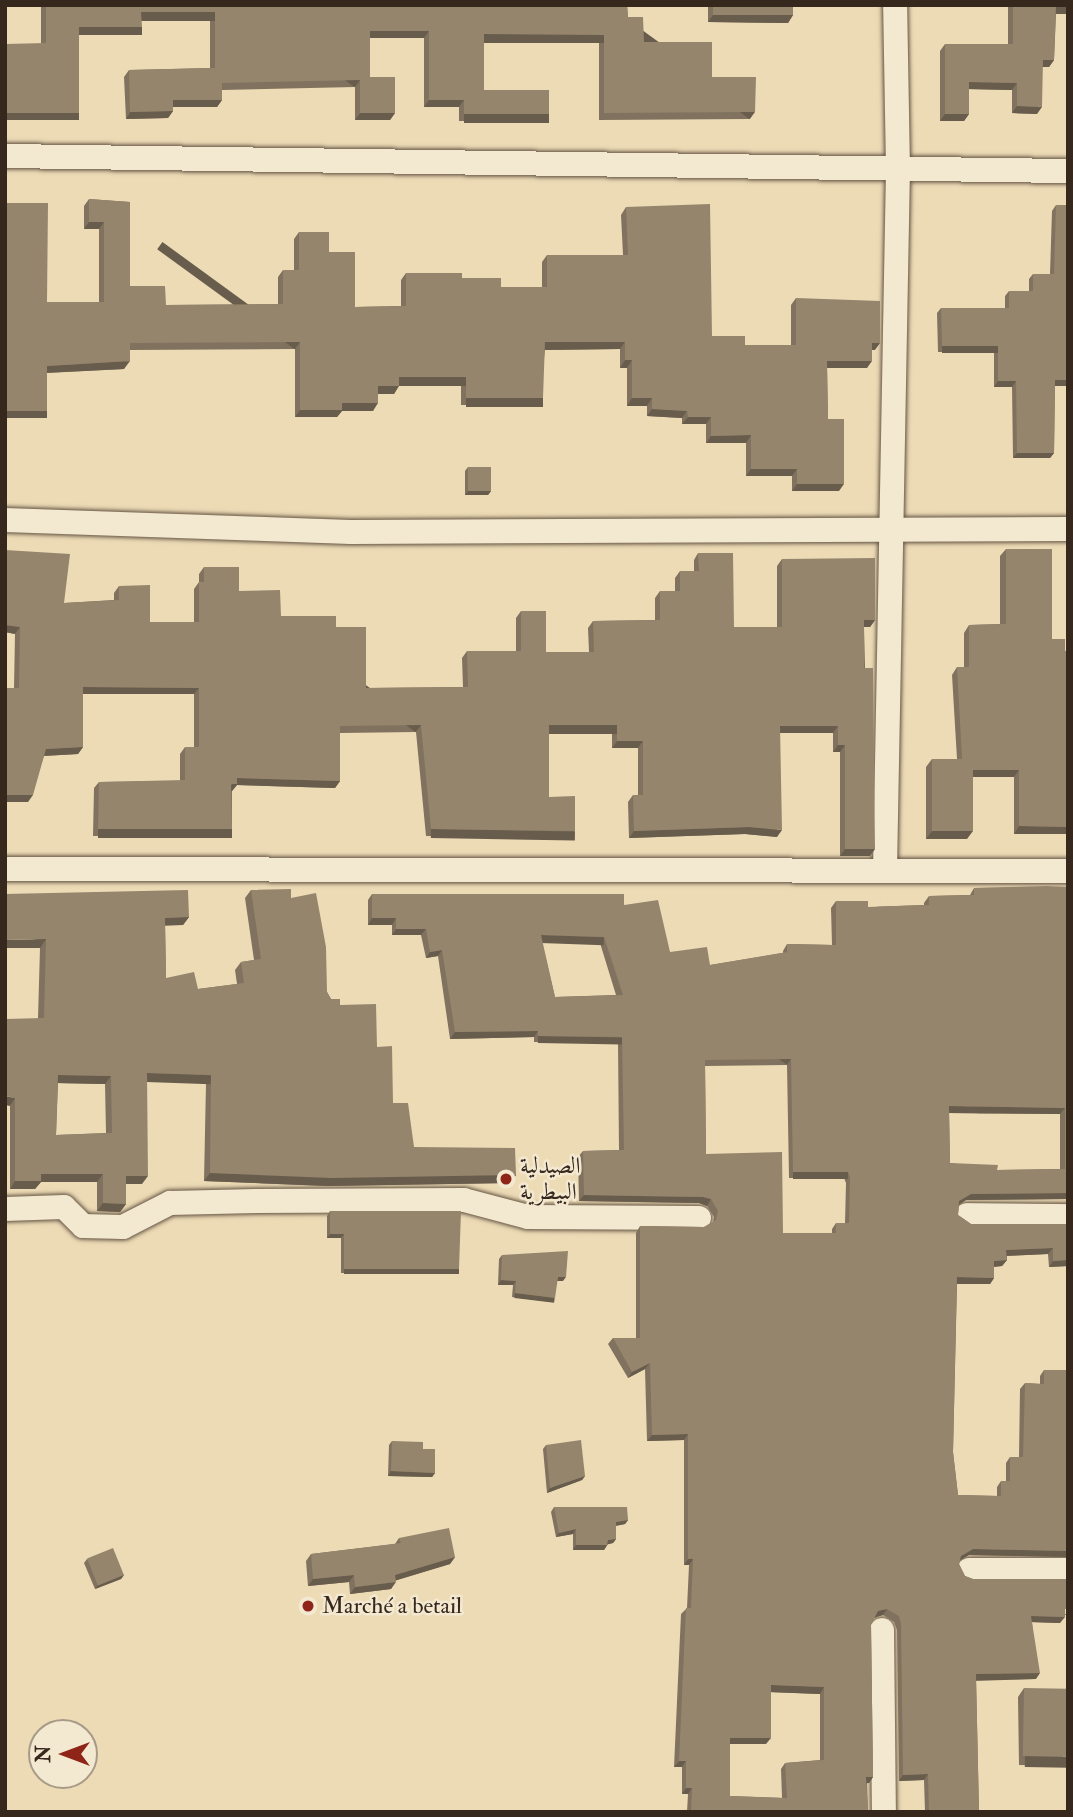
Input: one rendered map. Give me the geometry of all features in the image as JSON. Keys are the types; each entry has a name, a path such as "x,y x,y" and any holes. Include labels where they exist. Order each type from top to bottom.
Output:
{"street":[{"path":"885,871 894,530 898,170 895,5"},
{"path":"5,156 1068,171"},
{"path":"5,520 351,532 1068,529"},
{"path":"5,869 1068,871"},
{"path":"5,1209 64,1207 83,1226 123,1227 170,1203 256,1201 464,1200 528,1217 699,1218"},
{"path":"967,1215 1068,1216"},
{"path":"969,1570 1068,1570"},
{"path":"882,1630 884,1812"}],"building":[{"path":"46,5 627,5 628,17 643,17 644,42 712,42 712,77 756,77 755,112 604,113 604,35 484,34 484,90 549,90 549,114 464,114 464,100 429,100 429,31 370,31 370,77 395,77 395,113 360,113 360,80 222,83 222,100 173,100 173,111 130,112 129,70 215,68 215,12 141,12 142,27 79,27 79,113 5,113 5,44 46,43"},
{"path":"713,5 793,5 793,15 713,15"},
{"path":"1013,5 1068,5 1056,7 1054,60 1043,60 1042,107 1017,106 1017,83 969,82 969,114 945,114 945,44 1013,44"},
{"path":"89,199 130,202 130,286 165,286 166,305 283,304 283,270 299,270 299,232 329,232 329,252 355,252 355,307 406,306 406,273 462,273 462,278 501,278 501,287 547,287 547,255 628,255 626,207 710,204 712,336 745,336 745,345 796,345 796,298 880,301 880,343 872,343 872,361 827,361 828,419 844,419 844,484 797,484 797,469 751,469 751,435 711,436 711,417 688,417 687,411 652,409 652,398 632,398 632,360 625,360 625,342 545,342 543,398 466,398 466,377 399,377 399,386 378,386 378,403 342,403 342,410 300,410 300,342 130,343 130,361 47,366 47,411 5,411 5,203 48,203 47,302 104,302 104,222 89,222"},
{"path":"1056,205 1068,205 1068,380 1055,380 1054,453 1017,453 1016,381 998,381 998,346 942,346 941,308 1009,308 1009,291 1033,291 1033,274 1054,274"},
{"path":"468,467 491,467 491,491 468,491"},
{"path":"1006,549 1052,549 1052,639 1065,639 1065,651 1068,651 1068,827 1019,826 1019,770 973,770 973,831 932,831 932,759 962,759 957,667 969,667 969,625 1006,624"},
{"path":"5,550 70,554 64,603 119,600 119,586 150,585 150,622 199,622 199,582 204,582 204,567 239,567 239,591 280,590 281,616 336,616 336,627 366,627 366,688 468,687 467,651 521,651 521,611 546,611 546,652 594,652 593,621 660,620 660,591 680,591 680,571 699,571 698,553 733,553 734,627 782,627 782,559 875,558 875,620 864,620 864,668 873,668 875,849 845,849 845,745 838,745 838,726 780,726 782,830 749,827 634,831 633,795 643,795 643,741 617,741 617,725 549,725 549,797 575,796 575,831 431,829 421,725 340,726 340,781 237,778 237,784 231,784 232,829 98,829 99,782 185,780 185,747 199,747 199,688 83,687 83,747 46,749 33,795 5,795 5,688 19,688 20,627 5,625"},
{"path":"1068,887 1068,1193 971,1194 959,1201 958,1215 971,1224 1068,1224 1068,1260 1053,1261 1053,1248 1006,1250 1007,1260 994,1261 994,1278 957,1277 953,1452 958,1495 1001,1496 1001,1481 1010,1481 1010,1457 1023,1457 1025,1383 1044,1384 1044,1370 1068,1370 1068,1551 973,1549 961,1556 959,1564 965,1576 973,1579 1068,1579 1068,1609 1065,1609 1065,1617 1031,1616 1040,1673 976,1674 979,1812 929,1812 928,1774 903,1775 901,1624 899,1616 887,1609 878,1611 871,1624 873,1777 866,1777 868,1812 691,1812 692,1788 686,1788 686,1761 679,1761 686,1608 691,1608 693,1559 688,1559 688,1434 652,1435 650,1363 632,1372 613,1338 640,1338 640,1226 704,1227 716,1220 718,1211 711,1199 703,1197 584,1195 583,1151 624,1150 622,1037 538,1036 538,1031 455,1032 442,950 430,952 426,929 396,929 396,918 372,918 372,894 624,894 624,905 658,900 670,952 707,947 710,965 787,952 787,944 836,945 836,901 868,901 868,907 929,905 929,896 974,895 974,888","holes":["541,935 604,937 623,995 555,997","791,1059 793,1172 848,1172 849,1223 836,1223 836,1233 783,1233 782,1152 706,1154 705,1060","949,1106 1065,1108 1065,1169 997,1170 998,1165 950,1163","771,1685 824,1687 824,1760 785,1763 787,1798 730,1796 730,1738 771,1738"]},
{"path":"291,889 291,898 316,893 326,947 327,992 331,999 340,999 340,1005 376,1004 377,1047 392,1046 393,1103 408,1103 414,1147 515,1148 516,1175 332,1178 210,1173 211,1075 147,1073 148,1176 126,1176 126,1204 103,1203 103,1174 41,1174 41,1181 15,1181 15,1098 5,1096 5,1019 44,1018 46,939 5,940 5,894 188,890 189,917 165,918 166,978 194,972 198,989 244,983 241,962 261,959 251,890","holes":["58,1075 111,1076 112,1133 56,1135"]},
{"path":"330,1211 461,1211 459,1269 344,1269 344,1234 330,1234"},
{"path":"568,1251 566,1277 558,1277 555,1298 515,1293 516,1281 501,1280 502,1255"},
{"path":"581,1440 585,1476 550,1488 546,1445"},
{"path":"392,1441 423,1442 423,1449 435,1449 435,1473 391,1471"},
{"path":"554,1507 627,1507 628,1520 616,1522 616,1539 608,1540 607,1545 576,1545 576,1529 559,1533"},
{"path":"449,1528 455,1557 395,1575 396,1582 355,1587 354,1575 313,1579 311,1554 401,1543 399,1538"},
{"path":"113,1548 124,1575 98,1585 87,1558"},
{"path":"1024,1688 1068,1689 1067,1757 1023,1756"}],"place":[{"name":"الصيدلية البيطرية","path":"506,1179"},
{"name":"Marché a betail","path":"308,1606"}]}
